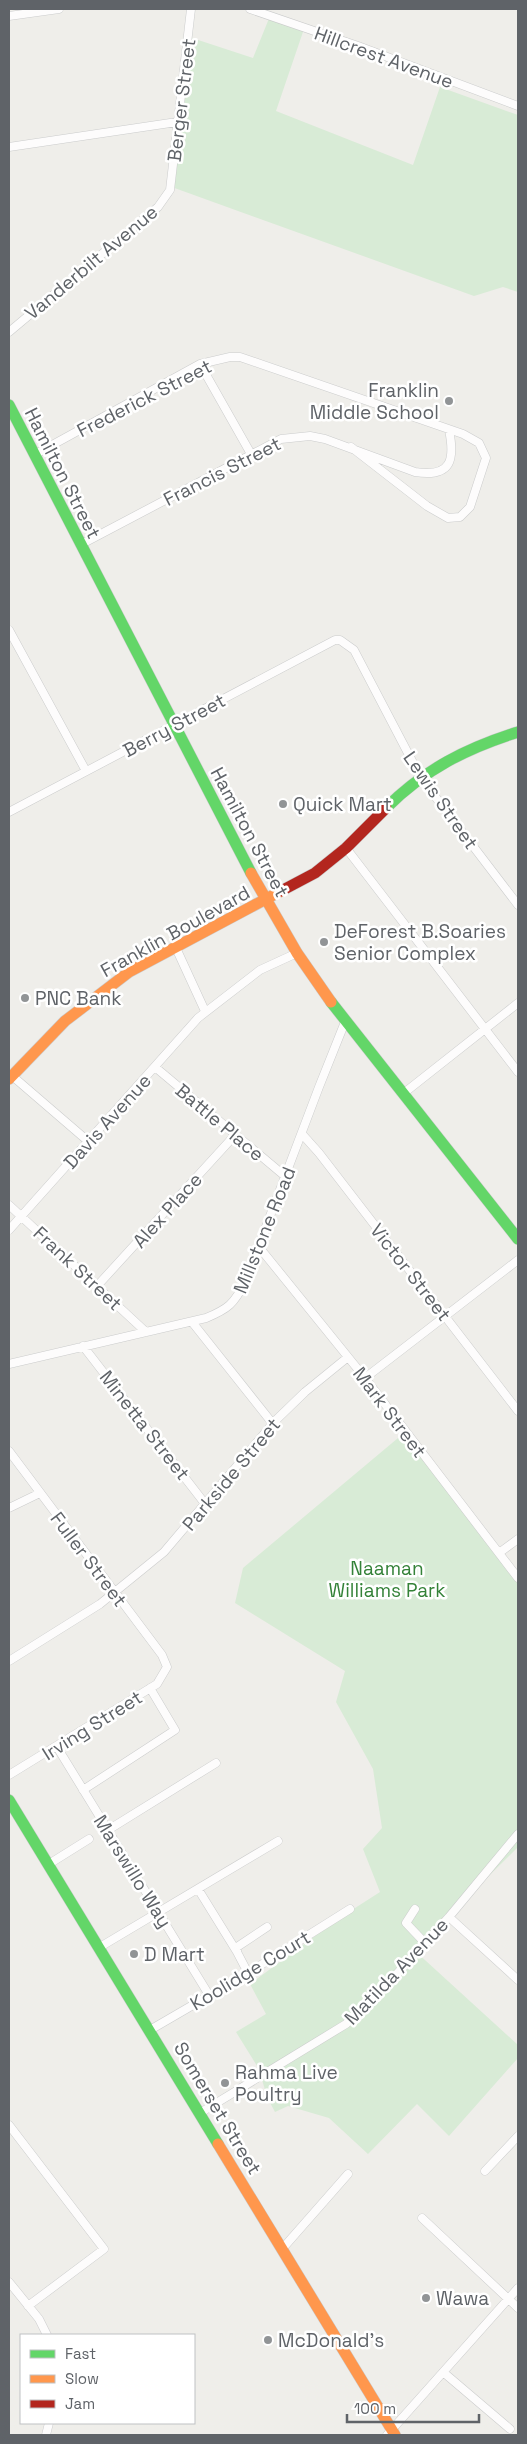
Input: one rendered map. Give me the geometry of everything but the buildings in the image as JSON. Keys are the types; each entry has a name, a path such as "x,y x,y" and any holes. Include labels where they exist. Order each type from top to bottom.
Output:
{"main road":[{"name":"Hamilton Street","path":"9,404 265,901 297,953 346,1022 518,1239"},
{"name":"Franklin Boulevard","path":"10,1076 62,1023 104,989 130,972 316,873 346,848 399,795 445,761 482,743 518,732"},
{"name":"Somerset Street","path":"9,1800 100,1946 391,2433"}],"street":[{"path":"9,16 59,9"},
{"name":"Berger Street","path":"170,190 191,9"},
{"name":"Hillcrest Avenue","path":"250,9 358,46 518,106"},
{"path":"9,147 177,122"},
{"name":"Vanderbilt Avenue","path":"9,332 158,207 170,190"},
{"name":"Frederick Street","path":"34,455 200,364 230,356 240,356 449,430 479,443 486,458 470,507 460,516 448,518 427,506 351,447"},
{"path":"200,364 251,454"},
{"name":"Francis Street","path":"80,545 251,454 289,438 310,436 325,439 415,472 426,474 441,470 450,462 453,456 449,430"},
{"path":"9,630 86,771"},
{"name":"Berry Street","path":"9,812 173,724 335,640 340,640"},
{"name":"Lewis Street","path":"340,640 354,650 421,778 518,905"},
{"path":"346,848 518,1072"},
{"path":"176,948 206,1012"},
{"name":"Davis Avenue","path":"9,1230 206,1012 246,983 260,970 297,953"},
{"path":"404,1093 518,1003"},
{"name":"Millstone Road","path":"9,1364 192,1322 227,1309 237,1298 260,1247 346,1022"},
{"name":"Battle Place","path":"155,1067 286,1177"},
{"path":"10,1076 89,1142"},
{"name":"Victor Street","path":"302,1134 518,1411"},
{"name":"Alex Place","path":"98,1285 235,1135"},
{"name":"Frank Street","path":"9,1205 98,1285 146,1332"},
{"name":"Mark Street","path":"260,1247 365,1378 518,1578"},
{"path":"365,1378 518,1260"},
{"path":"192,1322 273,1424"},
{"name":"Minetta Street","path":"83,1346 206,1505"},
{"name":"Parkside Street","path":"9,1661 57,1632 115,1592 164,1552 206,1505 273,1424 305,1392 348,1357"},
{"name":"Fuller Street","path":"9,1451 162,1655 167,1667"},
{"path":"9,1508 40,1493"},
{"path":"499,1553 518,1539"},
{"name":"Irving Street","path":"9,1775 157,1684 167,1667"},
{"path":"84,1790 175,1730 173,1722 150,1688"},
{"name":"Marswillo Way","path":"57,1747 210,1995"},
{"path":"108,1830 216,1763"},
{"name":"Matilda Avenue","path":"200,2113 346,2024 383,1989 449,1917 518,1834"},
{"path":"49,1864 89,1839"},
{"path":"100,1946 198,1890 278,1841"},
{"path":"198,1890 248,1973"},
{"name":"Koolidge Court","path":"150,2030 248,1973 350,1909"},
{"path":"415,1910 406,1923 425,1943"},
{"path":"449,1917 518,1980"},
{"path":"236,1952 240,1944 266,1927"},
{"path":"9,2126 104,2249 28,2306"},
{"path":"485,2171 518,2136"},
{"path":"282,2248 348,2174"},
{"path":"422,2218 518,2308"},
{"path":"9,2282 39,2319 46,2334"},
{"path":"391,2433 518,2288"},
{"path":"443,2372 510,2429"}],"green space":[{"path":"270,16 304,29 276,111 413,165 440,87 518,115 518,292 503,287 474,296 169,186 186,36 253,58"},
{"name":"Naaman Williams Park","path":"404,1433 518,1583 518,1847 414,1950 518,2045 518,2058 449,2136 417,2104 368,2154 329,2118 288,2106 275,2112 267,2097 259,2069 236,2032 266,2014 250,1984 341,1917 380,1892 363,1849 382,1828 373,1769 336,1702 345,1671 235,1603 243,1568"}],"traffic: fast":[{"path":"9,405 251,873"},
{"path":"386,808 416,782 448,761 481,745 518,732"},
{"path":"331,1002 518,1239"},
{"path":"9,1800 218,2144"}],"traffic: slow":[{"path":"251,873 297,953 331,1002"},
{"path":"9,1079 65,1021 129,972 281,891"},
{"path":"218,2144 395,2435"}],"traffic: jam":[{"path":"281,891 315,873 346,848 386,808"}],"place":[{"name":"Franklin Middle School","path":"449,401"},
{"name":"Quick Mart","path":"283,804"},
{"name":"DeForest B.Soaries Senior Complex","path":"324,942"},
{"name":"PNC Bank","path":"25,998"},
{"name":"D Mart","path":"134,1954"},
{"name":"Rahma Live Poultry","path":"225,2083"},
{"name":"Wawa","path":"426,2298"},
{"name":"McDonald's","path":"268,2340"}]}
